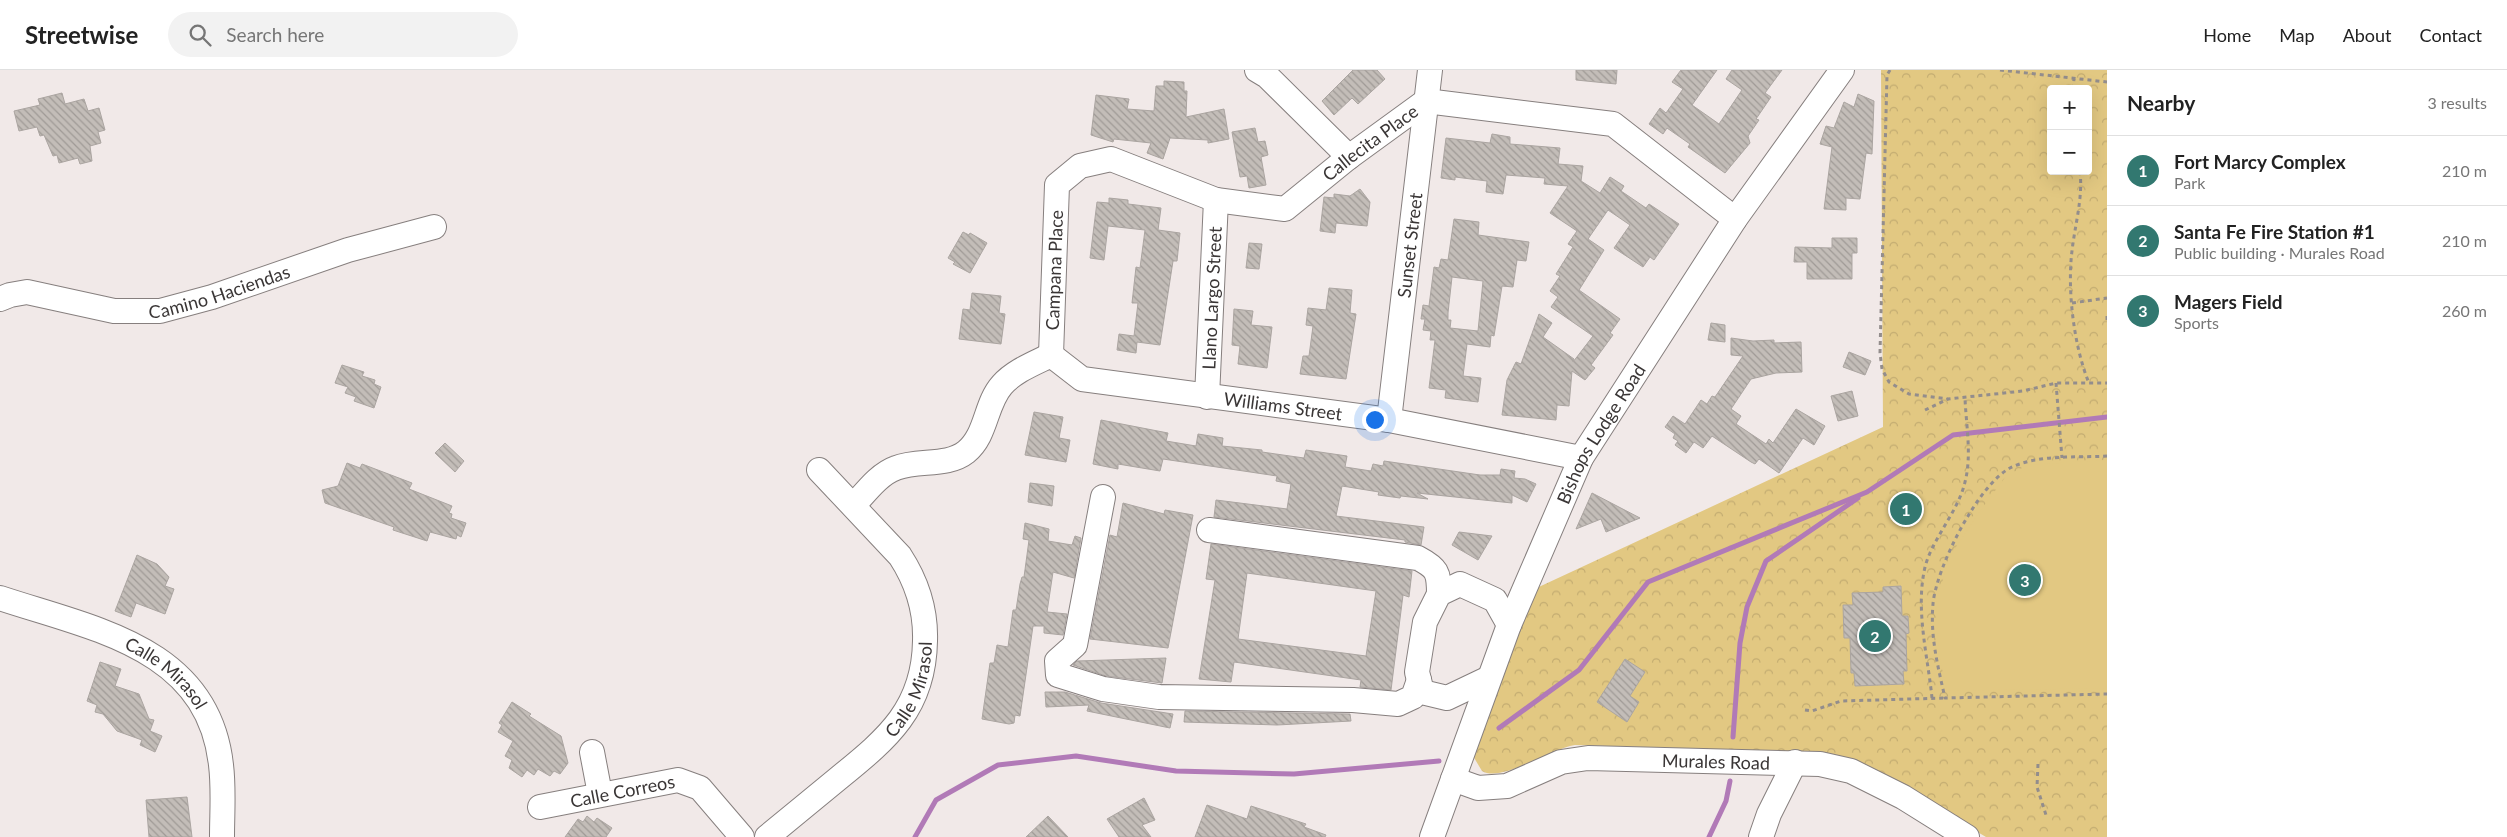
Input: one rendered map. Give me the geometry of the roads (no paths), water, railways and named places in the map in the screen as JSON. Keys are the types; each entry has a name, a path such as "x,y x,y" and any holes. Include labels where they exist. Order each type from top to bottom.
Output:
{"street":[{"path":"1257,70 1267,76 1349,157"},
{"name":"Sunset Street","path":"1389,420 1430,70"},
{"name":"Bishops Lodge Road","path":"1432,837 1509,625 1581,458 1735,219 1842,70"},
{"name":"Callecita Place","path":"1057,185 1080,166 1111,159 1216,200 1285,209 1349,157 1426,101 1613,124 1735,219"},
{"name":"Campana Place","path":"1051,355 1057,185"},
{"name":"Llano Largo Street","path":"1207,396 1216,200"},
{"name":"Camino Haciendas","path":"0,300 10,294 27,292 114,311 160,311 197,302 341,252 434,227"},
{"path":"854,505 872,485 894,468 944,460 965,453 980,434 996,393 1002,385 1019,372 1051,355"},
{"name":"Williams Street","path":"1051,355 1082,379 1389,420 1581,458"},
{"name":"Calle Mirasol","path":"767,837 888,736 907,712 919,682 925,635 921,601 916,585 900,556 854,505 818,470"},
{"path":"1103,497 1074,645 1057,661 1058,675 1103,689 1159,697 1353,700 1398,704 1413,697 1419,680"},
{"path":"1209,530 1418,558 1432,565 1439,576 1440,594 1425,622 1417,672 1422,692 1447,698 1489,678"},
{"path":"1440,594 1460,584 1495,600 1509,625"},
{"name":"Calle Mirasol","path":"0,598 126,640 160,659 185,681 208,716 216,739 223,783 222,837"},
{"path":"592,752 600,794"},
{"name":"Murales Road","path":"1454,779 1478,788 1507,786 1561,762 1588,758 1820,764 1851,772 1903,797 1966,837"},
{"path":"1762,837 1770,814 1795,762"},
{"name":"Calle Correos","path":"540,807 672,780 686,781 700,788 742,837"}],"waterway":[{"path":"1499,728 1579,670 1648,582 1867,492 1953,435 2107,417"},
{"path":"1733,737 1740,643 1747,607 1766,561 1858,498"},
{"path":"915,837 936,800 998,765 1076,756 1176,771 1294,774 1439,761"},
{"path":"1709,837 1726,801 1730,781"}],"place":[{"name":"Fort Marcy Complex","path":"1906,509"},
{"name":"Magers Field","path":"2025,580"},
{"name":"Santa Fe Fire Station #1","path":"1875,636"}]}
